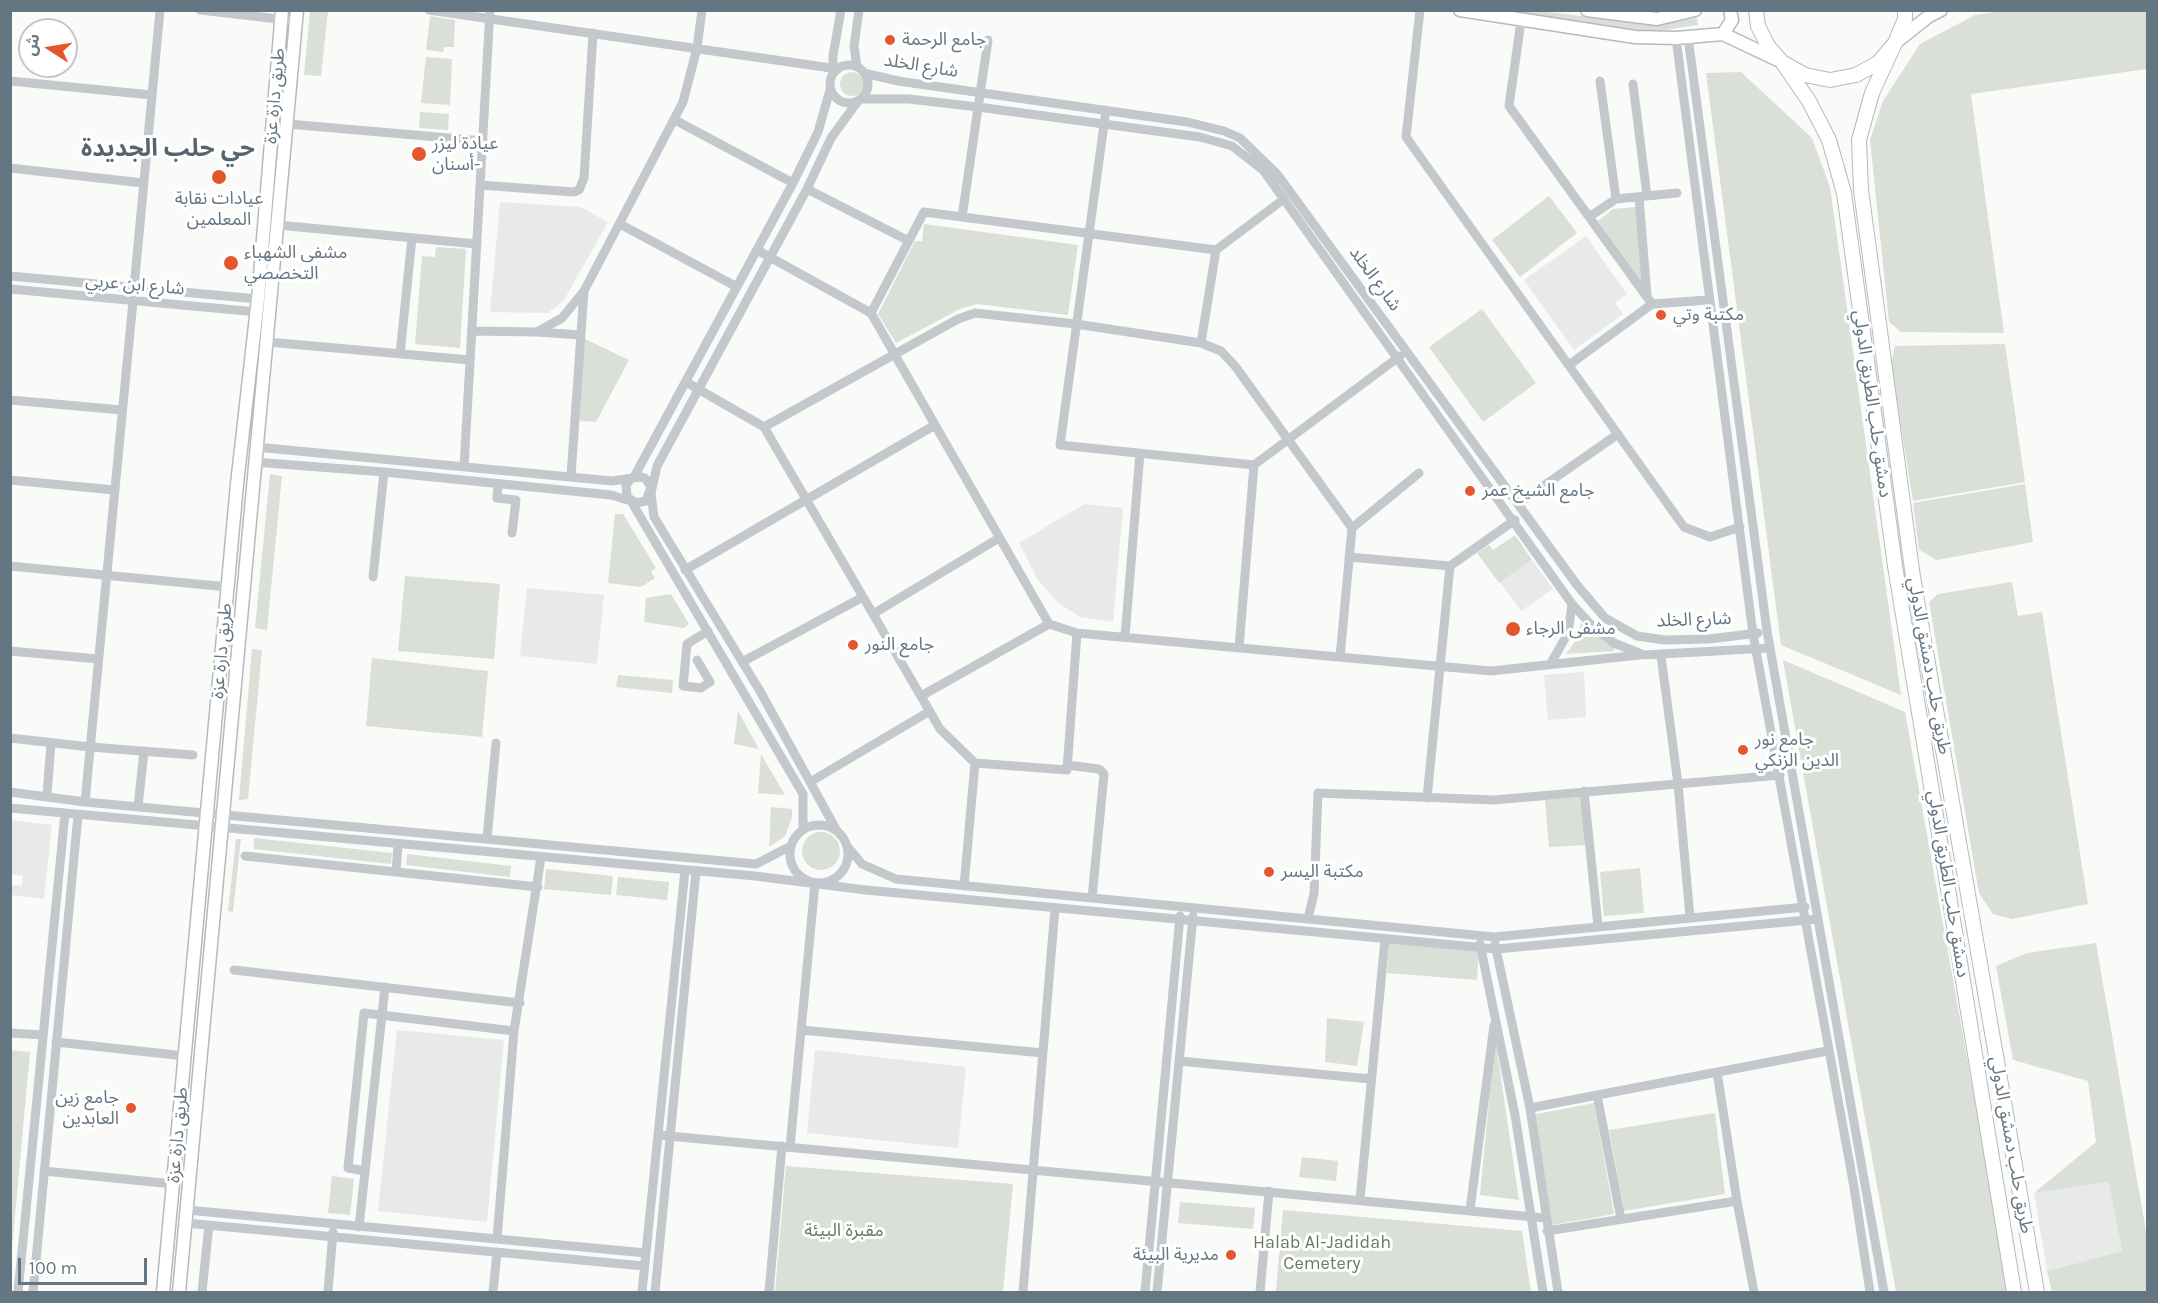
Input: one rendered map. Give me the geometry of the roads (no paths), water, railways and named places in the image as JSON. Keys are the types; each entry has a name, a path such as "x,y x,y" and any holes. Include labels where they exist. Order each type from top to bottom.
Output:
{"highway":[{"name":"دمشق حلب الطريق الدولي","path":"1756,10 1758,26 1768,46 1809,101 1829,140 1844,193 1894,555 2014,1293"},
{"name":"طريق حلب دمشق الدولي","path":"1905,10 1905,19 1872,93 1859,140 1861,190 1913,577 2037,1293"},
{"path":"1782,62 1805,75 1830,80 1856,75 1878,63 1895,43"}],"main road":[{"path":"1460,10 1635,37 1682,38 1723,34 1782,62"},
{"path":"1539,24 1541,10"},
{"path":"1587,10 1648,18 1693,11"},
{"path":"1723,34 1732,20 1730,10"},
{"path":"1895,43 1929,16 1941,10"},
{"name":"طريق دارة عزة","path":"163,1293 237,484 257,312 282,15"},
{"path":"179,1293 297,16"},
{"path":"237,484 252,484"}],"street":[{"path":"134,288 160,10"},
{"path":"200,10 297,16"},
{"path":"429,10 490,15 834,70 851,65 861,70"},
{"path":"537,332 562,318 584,291 675,120 691,76 702,10"},
{"path":"803,830 803,794 625,491 757,250 818,132 834,70 841,10"},
{"path":"254,462 384,472 610,495 631,501 646,501 651,493 657,466 807,189 831,138 868,87 854,46 859,10"},
{"path":"1420,10 1406,137 1684,527 1710,537 1740,527"},
{"path":"464,467 490,15"},
{"path":"1521,21 1509,106 1650,300"},
{"path":"480,185 574,192 579,190 584,178 593,33"},
{"path":"1682,38 1708,300 1755,650 1780,775 1801,907 1854,1187 1870,1293"},
{"path":"1682,38 1769,648 1884,1293"},
{"path":"962,217 988,39"},
{"name":"شارع الخلد","path":"861,70 888,79 1106,110 1205,126 1232,134 1254,149 1277,174 1577,585 1605,618 1637,636 1681,641 1767,632"},
{"path":"10,81 152,95"},
{"path":"1600,81 1616,200"},
{"path":"1633,84 1650,300"},
{"path":"830,90 842,102 901,99 1200,137 1232,146 1256,162 1515,520 1572,604 1593,627 1614,643 1644,655"},
{"path":"1106,110 1060,445 1254,465 1407,351"},
{"path":"675,120 793,183"},
{"path":"288,124 483,141"},
{"path":"10,168 143,183"},
{"path":"807,189 907,240"},
{"path":"1589,217 1616,200 1677,193"},
{"path":"1201,343 1216,250 1284,199"},
{"path":"871,313 907,240 924,212 1216,250"},
{"path":"620,224 737,287"},
{"path":"278,225 477,243"},
{"path":"400,354 412,238"},
{"path":"757,250 871,313 1049,624 1077,633 1491,671 1644,655 1661,656 1769,648"},
{"path":"10,276 258,299"},
{"name":"شارع ابن عربي","path":"10,289 257,312"},
{"path":"571,476 584,291"},
{"path":"1569,365 1650,300 1708,300"},
{"path":"85,802 133,301"},
{"path":"764,427 958,319 975,313 1076,324 1201,343 1221,351 1235,366 1352,528 1340,657"},
{"path":"472,331 581,335"},
{"path":"268,342 470,360"},
{"path":"686,382 764,427 940,729 975,764 1067,770 1077,633"},
{"path":"10,400 122,410"},
{"path":"685,570 935,425"},
{"path":"1519,503 1618,434"},
{"path":"256,447 571,476 645,478 651,487 654,518 742,662 837,831 862,864 896,879 1494,937 1815,905"},
{"path":"1125,637 1140,453"},
{"path":"1239,648 1254,465"},
{"path":"373,577 384,472"},
{"path":"1352,528 1419,473"},
{"path":"10,480 114,490"},
{"path":"498,484 496,498 516,500 512,533"},
{"path":"1349,557 1450,566 1515,520"},
{"path":"873,614 999,538"},
{"path":"10,566 228,587"},
{"path":"1427,798 1450,566"},
{"path":"1565,593 1577,585"},
{"path":"742,662 863,597"},
{"path":"1551,663 1568,633 1572,604"},
{"path":"921,696 1049,624"},
{"path":"697,660 710,682 701,688 683,686 687,644 708,631"},
{"path":"723,657 734,650"},
{"path":"10,651 98,659"},
{"path":"1661,656 1678,784 1690,917"},
{"path":"810,782 930,711"},
{"path":"10,738 193,755"},
{"path":"47,795 51,743"},
{"path":"487,839 496,743"},
{"path":"138,807 144,751"},
{"path":"964,886 975,764"},
{"path":"1067,765 1100,769 1104,774 1092,898"},
{"path":"1308,918 1314,894 1318,793 1494,800 1780,775"},
{"path":"1584,791 1598,926"},
{"path":"10,792 138,807 208,820 398,844 1481,948 1497,949 1818,919"},
{"path":"10,808 78,815 208,820"},
{"path":"18,1293 15,1273 26,1217 65,813"},
{"path":"33,1293 78,815"},
{"path":"224,822 487,839 756,864 791,846 803,830 820,825 837,831"},
{"path":"396,872 398,844"},
{"path":"791,846 792,866 798,874 815,883 825,883 841,874 849,857 848,847"},
{"path":"245,856 538,887"},
{"path":"496,1239 514,1031 541,857"},
{"path":"642,1293 685,870"},
{"path":"655,1293 696,871"},
{"path":"769,1293 801,1030 815,883"},
{"path":"1102,912 1104,899"},
{"path":"1145,1293 1181,906"},
{"path":"1023,1293 1055,908"},
{"path":"1157,1293 1194,908"},
{"path":"1479,935 1515,1115 1543,1293"},
{"path":"1494,937 1530,1108 1558,1293"},
{"path":"1360,1200 1385,939"},
{"path":"234,970 520,1003"},
{"path":"48,985 62,986"},
{"path":"359,1227 385,987"},
{"path":"365,1171 348,1168 364,1013 514,1031"},
{"path":"1470,1210 1495,1016"},
{"path":"801,1030 1043,1053"},
{"path":"10,1033 43,1035"},
{"path":"56,1042 185,1056"},
{"path":"1530,1108 1827,1051"},
{"path":"1179,1061 1371,1079"},
{"path":"1717,1072 1754,1293"},
{"path":"1597,1095 1621,1219"},
{"path":"37,1100 51,1101"},
{"path":"658,1135 1545,1218"},
{"path":"44,1171 173,1184"},
{"path":"1260,1293 1269,1191"},
{"path":"1547,1231 1737,1201"},
{"path":"186,1216 334,1224 645,1253"},
{"path":"186,1216 208,1225 644,1266"},
{"path":"26,1217 40,1218"},
{"path":"328,1293 334,1224"},
{"path":"202,1293 208,1225"},
{"path":"493,1293 497,1252"}],"place":[{"name":"جامع الرحمة","path":"890,40"},
{"name":"عيادة ليزر أسنان-","path":"419,154"},
{"name":"عيادات نقابة المعلمين","path":"219,177"},
{"name":"مشفى الشهباء التخصصي","path":"231,263"},
{"name":"مكتبة وتي","path":"1661,315"},
{"name":"جامع الشيخ عمر","path":"1470,491"},
{"name":"مشفى الرجاء","path":"1513,629"},
{"name":"جامع النور","path":"853,645"},
{"name":"جامع نور الدين الزنكي","path":"1743,750"},
{"name":"مكتبة اليسر","path":"1269,872"},
{"name":"جامع زين العابدين","path":"131,1108"},
{"name":"مديرية البيئة","path":"1231,1255"}],"district":[{"name":"حي حلب الجديدة","path":"168,149"}],"park label":[{"name":"مقبرة البيئة","path":"844,1231"},
{"name":"Halab Al-Jadidah Cemetery","path":"1322,1253"}]}
